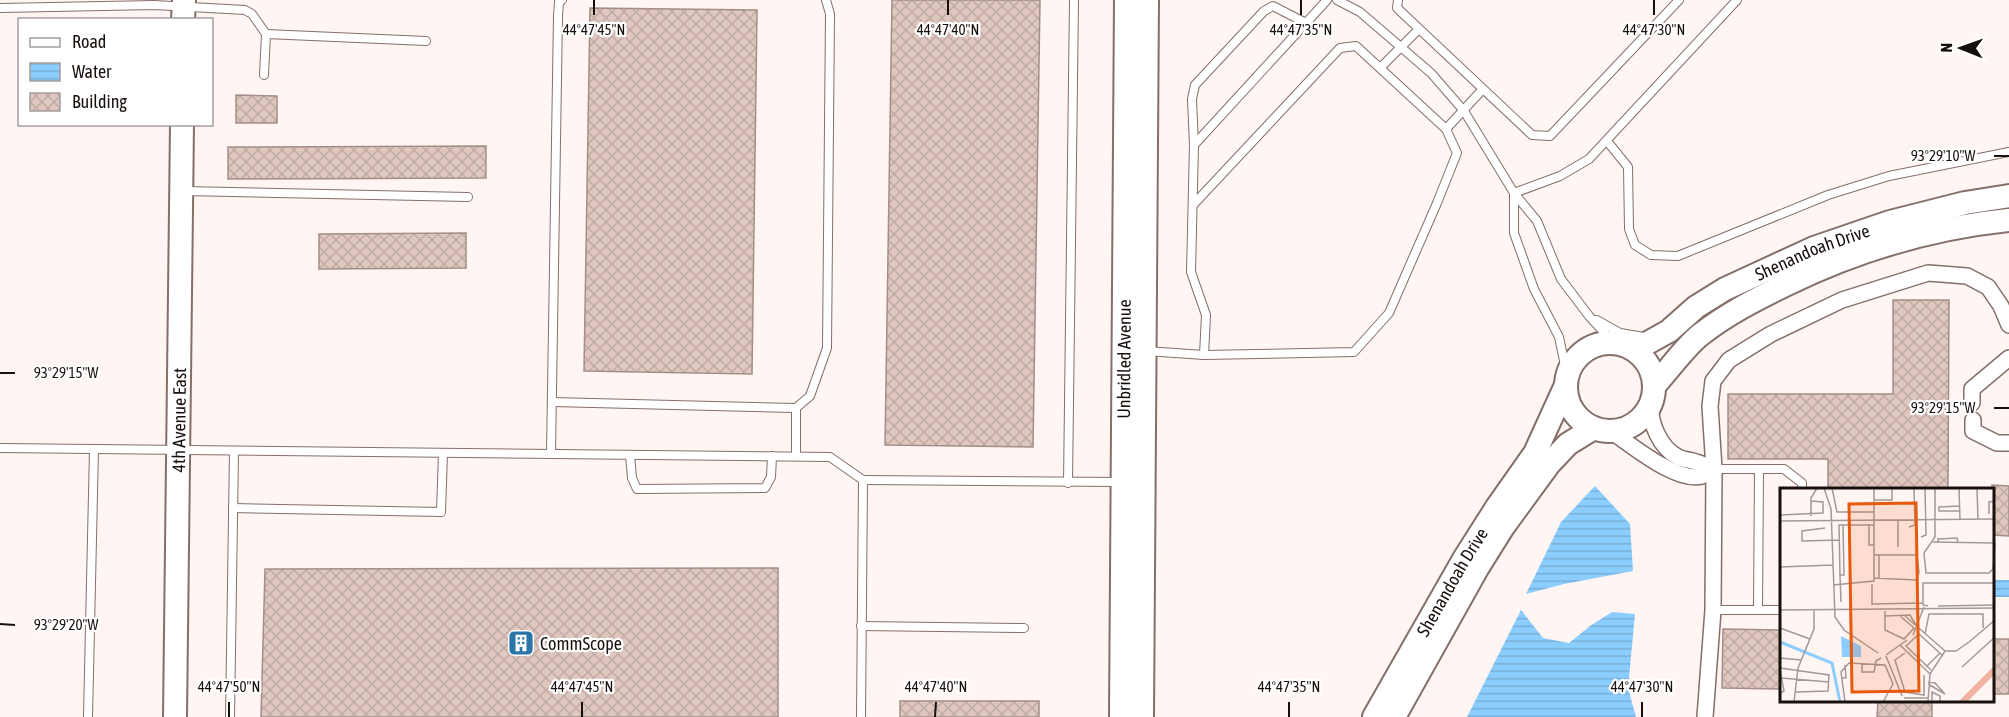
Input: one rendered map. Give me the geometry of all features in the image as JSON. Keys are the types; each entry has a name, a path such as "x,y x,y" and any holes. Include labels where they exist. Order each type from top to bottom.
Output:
{"street":[{"name":"Unbridled Avenue","path":"1126,0 1132,482 1142,717"},
{"name":"Unbridled Avenue","path":"1121,717 1132,482 1145,351 1148,0"},
{"name":"4th Avenue East","path":"175,717 182,126"},
{"name":"Shenandoah Drive","path":"1625,347 1669,332 1696,308 1725,289 1814,248 1890,222 2009,196"},
{"name":"Shenandoah Drive","path":"1653,395 1698,337 1742,306 1829,264 1914,236 1976,223 2009,220"},
{"path":"1704,717 1713,610 1714,469 1710,406 1713,381 1729,360 1771,334 1842,300 1928,273 1967,276 1988,287 2001,306 2009,325"},
{"path":"1674,464 1667,448 1654,430 1650,415 1653,395 1652,372 1645,360 1625,347 1595,345 1583,352 1573,362 1567,380 1567,399 1573,411 1582,421 1602,430 1661,466 1700,463 1714,469"},
{"path":"1972,403 1972,389 2009,358"},
{"name":"Shenandoah Drive","path":"1374,717 1464,559 1535,453 1567,380"},
{"path":"1602,430 1623,429 1635,424 1644,415 1653,395"},
{"path":"1973,420 1973,431 1997,443 2009,443"},
{"name":"Shenandoah Drive","path":"1394,717 1503,527 1549,464 1568,444 1602,430"}],"lane":[{"path":"551,454 558,16 559,2 562,0"},
{"path":"552,402 796,408 810,396 827,348 830,14 826,0"},
{"path":"1068,483 1074,0"},
{"path":"1194,145 1327,0"},
{"path":"1337,0 1360,12 1431,73 1464,111 1514,193 1536,221 1562,279 1589,316 1625,347"},
{"path":"1398,0 1397,8 1532,135 1550,136 1679,0"},
{"path":"1514,193 1560,177 1590,159 1737,0"},
{"path":"1204,355 1206,315 1191,272 1194,145 1192,99 1196,85 1264,11 1273,6 1306,23"},
{"path":"0,8 245,10 252,14 266,34 264,75"},
{"path":"1380,68 1419,29"},
{"path":"266,34 426,41"},
{"path":"1145,351 1204,355 1354,352 1389,313 1456,153 1446,129 1356,46 1340,48 1193,205"},
{"path":"1446,129 1482,90"},
{"path":"1607,141 1628,167 1629,230 1635,245 1651,255 1678,256 1828,195 1889,176 2009,152"},
{"path":"181,191 468,197"},
{"path":"1514,193 1514,233 1534,289 1559,337 1567,380"},
{"path":"1589,316 1620,333 1642,337 1669,332"},
{"path":"796,408 796,456"},
{"path":"0,448 830,457 863,480 1132,482"},
{"path":"88,717 94,449"},
{"path":"230,717 234,451"},
{"path":"233,508 441,512 443,453"},
{"path":"630,455 632,478 637,489 765,488 771,477 772,456"},
{"path":"1714,469 1784,469 1802,483 1802,488"},
{"path":"1758,610 1759,469"},
{"path":"861,717 863,480"},
{"path":"1713,610 1780,610"},
{"path":"861,626 1024,628"}],"water":[{"path":"1595,486 1630,524 1633,571 1526,594 1561,522"},
{"path":"1994,580 2009,580 2009,597 1994,597"},
{"path":"1521,610 1543,638 1569,643 1612,612 1635,614 1628,688 1636,717 1467,717"}],"building":[{"path":"892,0 1040,0 1033,447 885,445"},
{"path":"590,8 757,10 752,374 584,371"},
{"path":"236,95 277,96 277,123 236,123"},
{"path":"486,146 486,178 228,179 228,147"},
{"path":"466,233 466,268 319,269 319,234"},
{"path":"1893,300 1949,300 1948,488 1828,488 1828,459 1728,459 1728,394 1893,394"},
{"path":"1992,485 2009,486 2009,536 1994,535 1994,488"},
{"name":"CommScope","path":"778,568 778,717 261,717 265,569"},
{"path":"1723,629 1780,630 1780,689 1722,688"},
{"path":"1994,639 2009,639 2009,694 1994,694"},
{"path":"900,701 1039,701 1039,717 900,717"},
{"path":"1878,702 1932,702 1932,717 1877,717"}],"place":[{"name":"CommScope","path":"521,643"}]}
